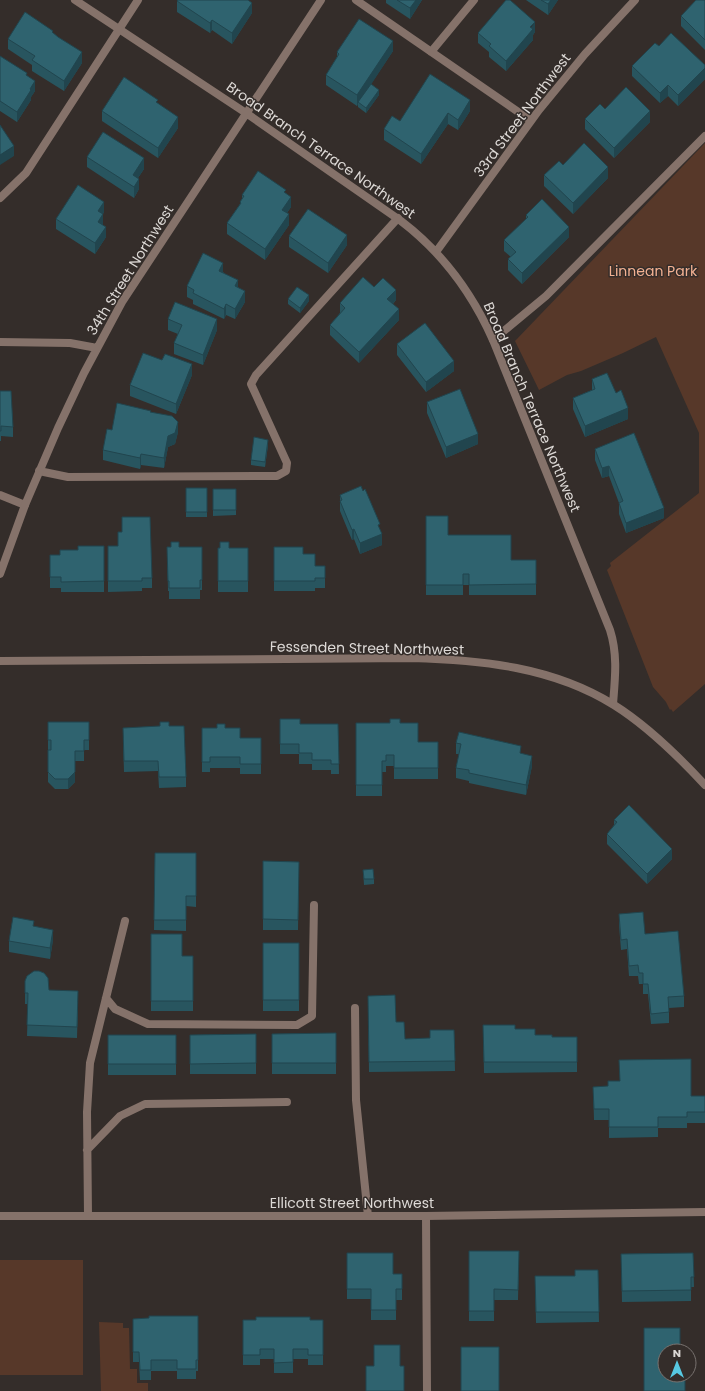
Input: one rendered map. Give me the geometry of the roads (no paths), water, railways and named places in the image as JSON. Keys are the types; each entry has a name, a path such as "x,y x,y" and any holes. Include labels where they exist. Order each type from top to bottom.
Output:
{"street":[{"name":"Broad Branch Terrace Northwest","path":"76,0 246,113 398,218 419,235 454,273 471,297 493,340 612,637 615,650 616,667 613,704"},
{"path":"0,198 26,173 138,0"},
{"name":"34th Street Northwest","path":"0,574 39,471 97,348 138,277 321,0"},
{"path":"356,0 530,120"},
{"path":"431,52 474,0"},
{"name":"33rd Street Northwest","path":"436,252 530,120 585,54 636,0"},
{"path":"493,340 546,296 705,136"},
{"path":"39,471 68,477 277,476 286,470 287,463 251,384 256,375 398,218"},
{"path":"0,342 70,343 97,348"},
{"path":"0,495 25,505"},
{"name":"Fessenden Street Northwest","path":"0,661 404,658 476,662 529,670 570,683 613,704 638,722 705,785"},
{"path":"106,998 115,1009 148,1024 297,1025 312,1016 314,905"},
{"path":"88,1216 87,1112 90,1063 125,921"},
{"path":"355,1008 356,1100 368,1216"},
{"path":"88,1150 120,1116 145,1104 287,1102"},
{"name":"Ellicott Street Northwest","path":"0,1216 426,1216 705,1212"},
{"path":"426,1216 427,1391"}],"park label":[{"name":"Linnean Park","path":"653,271"}]}
